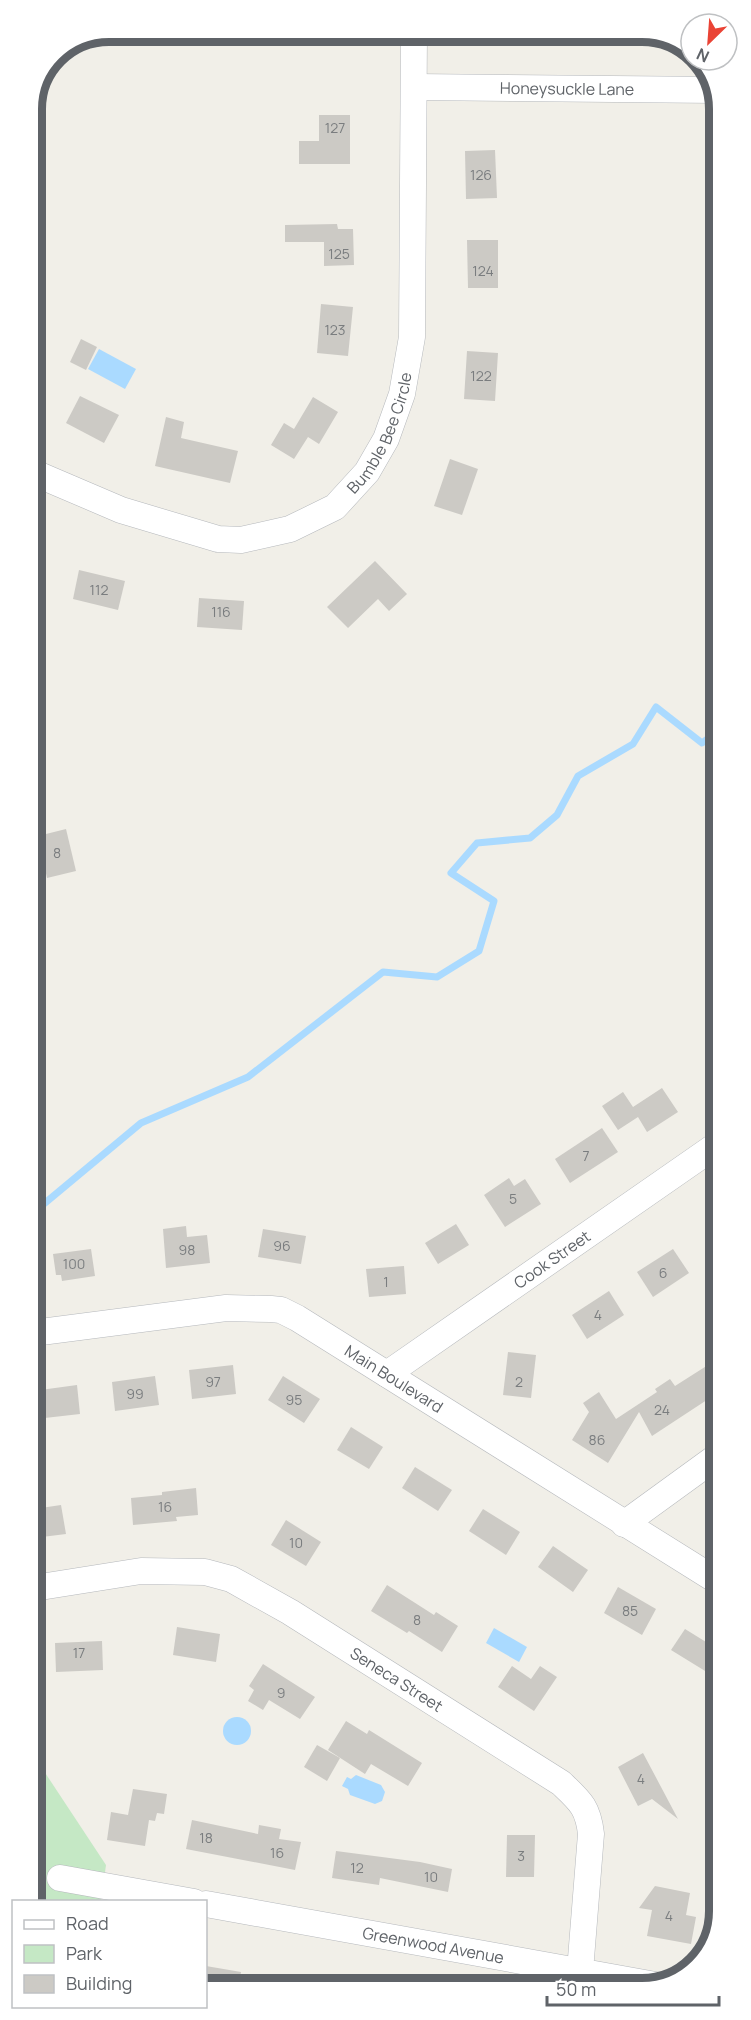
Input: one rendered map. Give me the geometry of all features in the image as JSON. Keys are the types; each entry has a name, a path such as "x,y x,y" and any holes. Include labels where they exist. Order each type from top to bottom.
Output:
{"street":[{"name":"Bumble Bee Circle","path":"42,476 121,510 218,539 241,540 290,529 335,507 367,472 386,440 402,394 412,337 414,42"},
{"name":"Honeysuckle Lane","path":"415,87 707,90"},
{"name":"Cook Street","path":"387,1374 709,1149"},
{"name":"Main Boulevard","path":"42,1332 226,1308 281,1310 709,1576"},
{"path":"624,1524 709,1462"},
{"name":"Seneca Street","path":"42,1587 141,1571 205,1572 231,1579 290,1612 561,1783 582,1802 588,1814 590,1827 580,1971"},
{"path":"60,1878 183,1900"},
{"name":"Greenwood Avenue","path":"207,1904 618,1978"}],"green space":[{"path":"42,1768 106,1865 101,1900 42,1900"}],"water":[{"path":"99,349 136,369 125,389 88,369"},
{"path":"494,1628 527,1647 519,1662 486,1643"},
{"path":"237,1717 247,1721 251,1731 247,1741 237,1745 227,1741 223,1731 227,1721"},
{"path":"356,1775 381,1785 385,1792 382,1801 375,1804 350,1795 348,1789 342,1786 347,1777 351,1779"}],"building":[{"path":"319,115 350,115 350,164 299,164 299,141 319,141"},
{"path":"495,150 497,198 466,199 465,151"},
{"path":"337,224 338,229 353,229 354,265 324,266 324,242 285,242 285,225"},
{"path":"467,240 498,240 498,288 468,288"},
{"path":"321,304 353,307 348,356 317,353"},
{"path":"81,339 97,347 86,370 70,362"},
{"path":"467,351 498,353 495,401 464,399"},
{"path":"80,396 119,415 104,443 66,423"},
{"path":"313,397 338,412 319,444 308,437 294,459 271,445 284,423 294,429"},
{"path":"166,417 184,422 181,438 238,451 230,483 155,466"},
{"path":"450,459 478,469 462,515 434,506"},
{"path":"375,561 407,594 389,611 378,599 348,628 327,607"},
{"path":"79,570 125,581 118,610 73,599"},
{"path":"199,598 244,601 242,630 197,627"},
{"path":"66,829 76,871 47,878 42,855 42,835"},
{"path":"662,1088 678,1112 647,1132 638,1117 618,1130 602,1106 623,1092 633,1107"},
{"path":"602,1128 618,1152 570,1183 555,1159"},
{"path":"509,1178 514,1186 525,1179 541,1204 505,1227 484,1195"},
{"path":"456,1224 469,1245 438,1264 425,1243"},
{"path":"186,1226 187,1237 207,1235 210,1263 166,1268 163,1229"},
{"path":"263,1229 306,1236 301,1264 258,1257"},
{"path":"91,1249 95,1276 62,1281 61,1275 56,1275 53,1254"},
{"path":"673,1249 689,1273 653,1297 637,1272"},
{"path":"404,1266 406,1294 369,1297 366,1269"},
{"path":"609,1291 624,1315 587,1339 572,1315"},
{"path":"508,1352 536,1355 531,1398 503,1395"},
{"path":"709,1364 709,1399 652,1436 639,1412 608,1463 572,1440 589,1412 583,1403 599,1392 616,1419 657,1392 655,1389 670,1379 675,1386"},
{"path":"233,1365 236,1394 192,1399 189,1370"},
{"path":"155,1376 159,1405 115,1411 112,1382"},
{"path":"283,1376 320,1399 304,1423 268,1400"},
{"path":"77,1385 80,1414 42,1418 42,1390"},
{"path":"351,1427 383,1447 369,1469 337,1450"},
{"path":"415,1467 452,1490 438,1511 402,1488"},
{"path":"196,1488 198,1515 176,1517 177,1521 133,1525 131,1498"},
{"path":"61,1505 66,1534 42,1537 42,1508"},
{"path":"483,1509 520,1532 506,1555 469,1531"},
{"path":"286,1520 321,1542 306,1566 271,1545"},
{"path":"553,1546 588,1570 573,1592 538,1567"},
{"path":"387,1585 434,1615 436,1612 458,1626 442,1652 371,1611"},
{"path":"618,1587 656,1609 642,1635 604,1613"},
{"path":"177,1627 220,1634 216,1662 173,1655"},
{"path":"685,1629 709,1644 709,1673 671,1650"},
{"path":"102,1641 103,1670 56,1672 55,1643"},
{"path":"263,1664 315,1697 300,1719 269,1700 263,1710 248,1701 254,1690 249,1686"},
{"path":"512,1666 531,1679 540,1666 557,1677 534,1711 498,1687"},
{"path":"346,1721 367,1734 369,1730 422,1763 408,1786 371,1764 365,1774 328,1750"},
{"path":"317,1745 340,1758 327,1781 304,1767"},
{"path":"643,1753 678,1819 652,1799 638,1806 618,1767"},
{"path":"133,1789 167,1794 164,1814 157,1813 155,1821 149,1820 145,1846 107,1840 111,1812 128,1815"},
{"path":"192,1820 258,1834 259,1825 281,1829 279,1839 301,1842 295,1870 186,1849"},
{"path":"507,1835 535,1835 534,1877 506,1877"},
{"path":"336,1851 420,1862 452,1869 448,1892 380,1878 379,1885 332,1878"},
{"path":"655,1886 690,1893 686,1915 696,1917 691,1944 647,1936 652,1910 639,1908"},
{"path":"207,1966 241,1972 240,1978 207,1978"}],"waterway":[{"path":"42,1206 141,1123 248,1077 383,972 437,977 479,951 494,901 451,873 477,843 530,838 557,815 578,776 633,744 656,707 702,743 709,738"}]}
